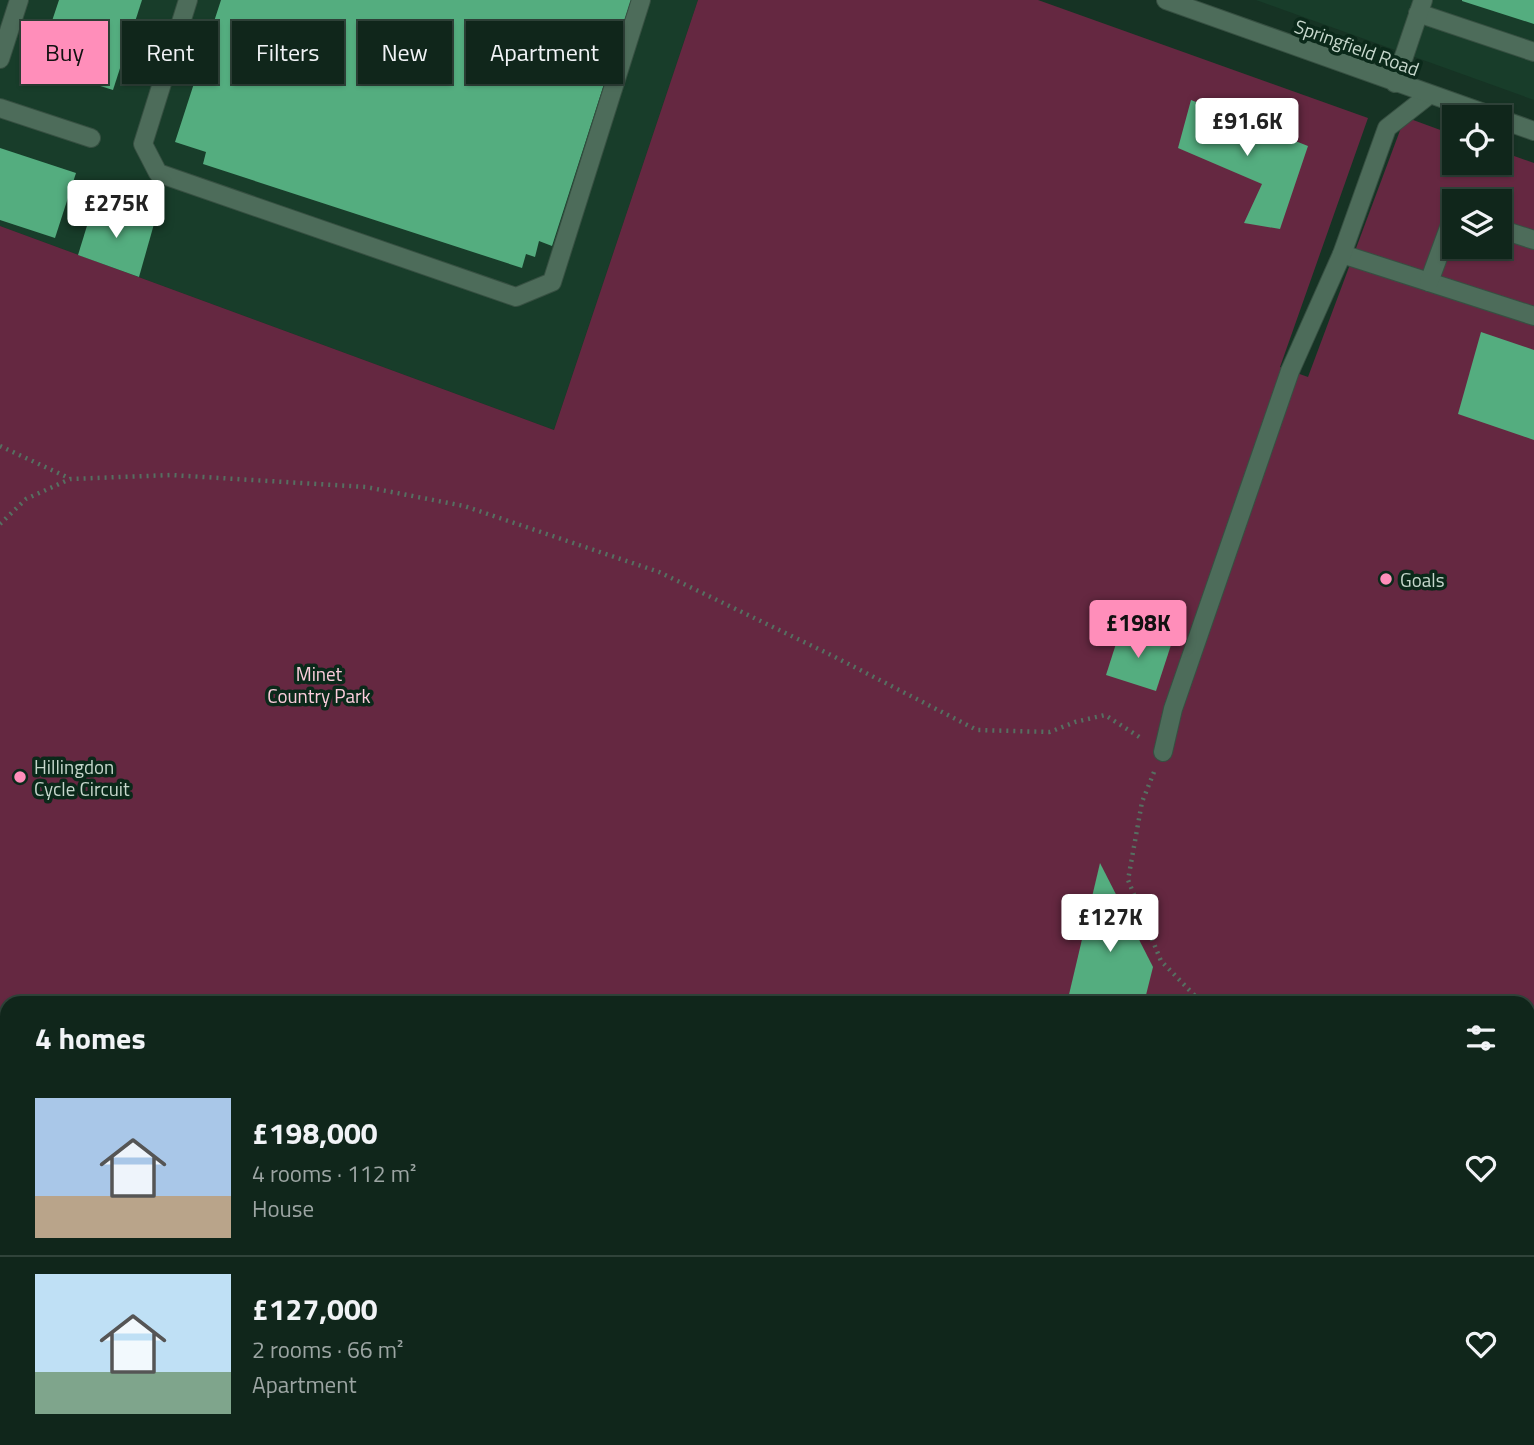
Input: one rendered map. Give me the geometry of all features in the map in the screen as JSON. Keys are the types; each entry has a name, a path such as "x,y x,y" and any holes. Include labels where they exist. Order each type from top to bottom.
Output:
{"street":[{"path":"0,59 19,0"},
{"path":"188,0 143,144 158,173 516,297 552,282 641,0"},
{"name":"Springfield Road","path":"1166,0 1459,105"},
{"path":"1395,83 1420,6 1534,52"},
{"path":"1163,752 1173,709 1290,371 1342,254 1387,128 1429,95"},
{"path":"0,108 91,138"},
{"name":"Springfield Road","path":"1512,123 1534,131"},
{"path":"1512,233 1534,240"},
{"path":"1429,282 1442,247"},
{"path":"1342,254 1534,316"}],"path":[{"path":"0,446 70,479"},
{"path":"0,524 26,499 70,479 171,475 366,487 464,506 659,572 833,656 977,730 1051,732 1075,722 1105,715 1163,752"},
{"path":"1142,802 1128,880 1161,961 1195,996"}],"shaded area":[{"path":"0,0 698,0 554,430 0,226"},
{"path":"1256,0 1534,0 1534,100"}],"green space":[{"name":"Minet Country Park","path":"698,0 1038,0 1368,118 1280,367 1308,377 1405,117 1442,131 1442,175 1512,175 1512,155 1534,163 1534,996 0,996 0,226 554,430"}],"building":[{"path":"59,0 142,0 135,21 122,21 122,62 113,90 94,84 108,84 108,21 52,21"},
{"path":"221,0 631,0 623,25 623,21 466,21 466,84 604,84 552,246 539,241 535,257 526,254 522,268 203,164 206,152 175,142 194,84 218,84 218,21 214,21"},
{"path":"1534,0 1534,24 1462,1"},
{"path":"1191,100 1308,146 1280,229 1244,223 1262,184 1178,148"},
{"path":"0,148 76,173 55,238 0,220"},
{"path":"94,203 154,224 139,277 78,255"},
{"path":"1481,332 1534,350 1534,440 1458,414"},
{"path":"1121,628 1171,645 1156,691 1106,675"},
{"path":"1100,863 1153,967 1146,996 1069,996"}],"place":[{"name":"Goals","path":"1386,579"},
{"name":"Hillingdon Cycle Circuit","path":"20,777"}]}
